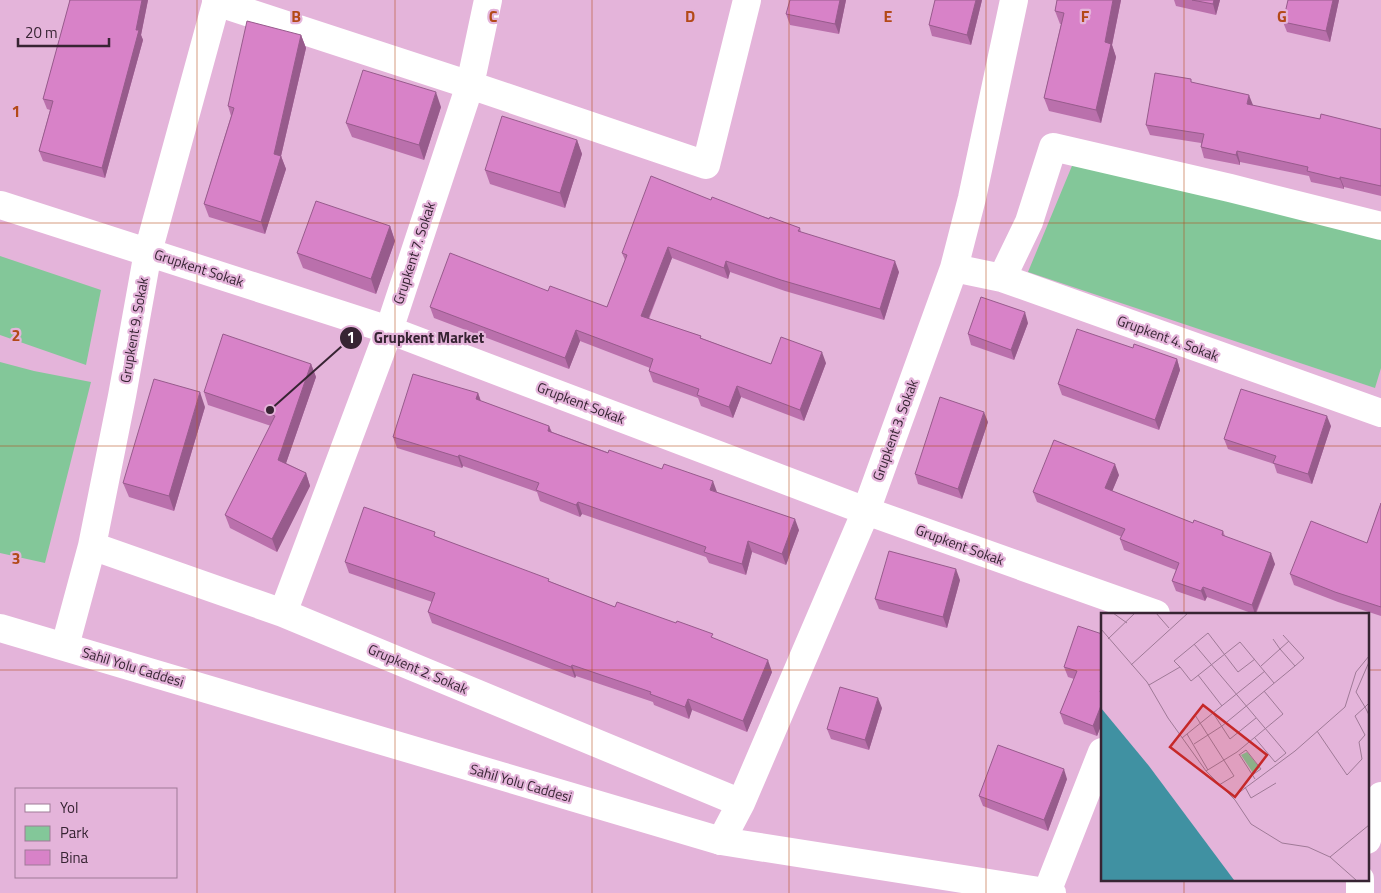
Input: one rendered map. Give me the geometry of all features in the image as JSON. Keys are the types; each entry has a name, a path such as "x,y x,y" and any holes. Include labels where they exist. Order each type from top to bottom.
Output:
{"street":[{"name":"Grupkent 7. Sokak","path":"283,613 388,330 470,85 488,0"},
{"path":"217,1 706,166 747,0"},
{"name":"Grupkent 3. Sokak","path":"721,842 741,803 866,511 954,268 972,198 1014,0"},
{"name":"Grupkent 9. Sokak","path":"65,646 92,546 148,252 217,1"},
{"path":"1002,278 1029,222 1053,146 1381,226"},
{"name":"Grupkent Sokak","path":"1,205 388,330 866,511 1153,613"},
{"name":"Grupkent 4. Sokak","path":"954,268 1002,278 1381,413"},
{"name":"Grupkent 2. Sokak","path":"92,546 283,613 741,803"},
{"name":"Sahil Yolu Caddesi","path":"0,628 721,842 1050,893"},
{"path":"1050,893 1101,755"},
{"path":"1368,836 1381,796"},
{"path":"1360,880 1360,893"}],"green space":[{"path":"1074,161 1381,239 1381,368 1375,388 1028,272"},
{"path":"0,256 101,290 86,365 0,335"},
{"path":"0,362 91,382 45,563 0,553"}],"building":[{"path":"70,0 142,0 136,30 139,30 102,168 39,151 53,101 43,99"},
{"path":"790,0 840,0 835,24 786,14"},
{"path":"935,0 976,0 967,35 929,25"},
{"path":"1057,0 1113,0 1105,42 1111,44 1096,110 1044,98 1064,13 1055,11"},
{"path":"1192,0 1214,0 1213,4"},
{"path":"1288,0 1333,0 1326,31 1283,22"},
{"path":"247,21 301,35 274,154 281,156 261,222 204,204 234,108 228,106"},
{"path":"363,70 436,92 419,145 346,123"},
{"path":"1155,73 1191,79 1191,82 1249,95 1247,104 1320,119 1321,114 1381,129 1381,186 1307,171 1308,167 1237,151 1236,155 1201,147 1204,134 1146,125"},
{"path":"502,116 577,140 560,193 485,170"},
{"path":"651,176 711,200 712,197 769,219 770,217 800,228 798,231 895,261 880,309 781,280 726,261 724,268 668,247 641,316 701,336 700,338 771,364 781,337 822,352 800,410 737,386 729,407 697,395 699,389 649,371 653,359 576,330 565,358 430,307 450,253 548,291 550,286 607,307 627,255 622,253"},
{"path":"316,201 390,226 371,279 297,253"},
{"path":"981,297 1025,312 1011,350 968,334"},
{"path":"1077,329 1133,348 1134,344 1177,359 1155,420 1058,384"},
{"path":"223,334 311,364 278,460 306,473 272,539 225,515 275,416 204,392"},
{"path":"413,374 478,393 476,399 549,426 548,431 608,453 609,450 662,469 664,464 713,481 710,490 795,519 782,554 748,541 742,564 704,552 706,547 578,502 576,505 536,490 539,483 459,455 458,457 393,437"},
{"path":"154,379 200,392 169,496 123,483"},
{"path":"1241,389 1327,416 1308,474 1273,463 1276,456 1224,439"},
{"path":"940,397 984,412 958,489 915,474"},
{"path":"1054,440 1115,464 1105,488 1193,523 1194,520 1223,531 1222,535 1271,553 1252,605 1203,587 1201,591 1172,581 1179,563 1120,539 1125,529 1033,492"},
{"path":"1381,503 1381,607 1335,592 1290,574 1311,521 1367,543"},
{"path":"364,507 435,532 434,536 549,579 548,581 615,607 617,602 713,634 711,637 768,660 743,721 688,699 685,707 650,694 651,692 572,665 571,667 428,612 435,593 345,562"},
{"path":"889,551 956,569 943,617 875,599"},
{"path":"1078,626 1101,634 1101,706 1093,726 1060,713 1077,671 1064,667"},
{"path":"840,687 878,698 865,740 827,729"},
{"path":"998,745 1064,769 1044,820 979,796"}],"place":[{"name":"Grupkent Market","path":"270,410"}]}
